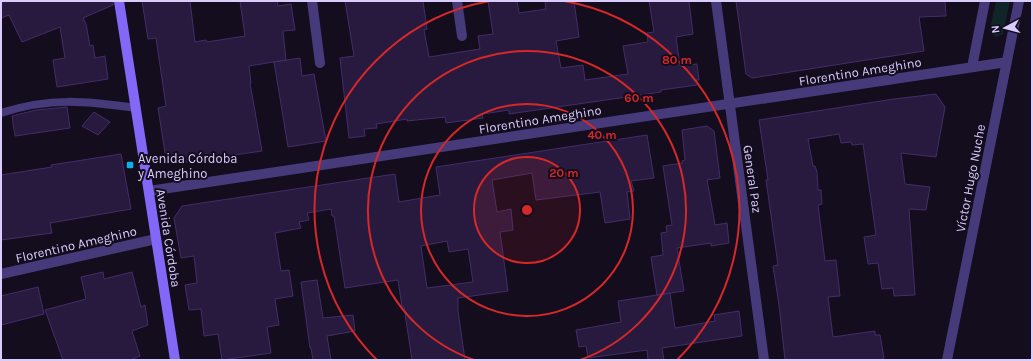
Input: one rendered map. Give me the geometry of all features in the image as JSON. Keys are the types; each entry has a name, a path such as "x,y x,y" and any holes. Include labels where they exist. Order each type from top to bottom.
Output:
{"main road":[{"name":"Avenida Córdoba","path":"119,1 175,360"}],"street":[{"path":"312,1 320,63"},
{"path":"457,1 462,36"},
{"name":"General Paz","path":"716,1 764,360"},
{"path":"972,67 985,1"},
{"name":"Víctor Hugo Nuche","path":"947,360 1019,1"},
{"name":"Florentino Ameghino","path":"149,191 1007,62"},
{"name":"Florentino Ameghino","path":"1,274 156,239"}],"lane":[{"path":"1,113 32,105 67,101 90,102 136,108"}],"green space":[{"path":"996,1 1010,1 1003,34 996,37 991,34 990,29"}],"building":[{"path":"1,1 113,1 113,5 83,18 86,24 90,46 93,45 95,58 105,56 108,79 57,87 53,60 65,58 60,27 22,42 9,15 1,18"},
{"path":"142,1 190,1 195,42 206,40 207,42 245,36 240,1 277,1 278,6 291,4 295,30 283,31 286,60 249,66 250,83 262,151 179,163 165,153 158,108 166,106 156,38 148,39"},
{"path":"345,1 423,1 427,29 424,30 429,57 480,49 478,36 493,34 488,1 517,1 519,13 546,9 545,1 574,1 579,37 556,41 561,68 583,65 585,80 628,74 623,46 648,42 647,33 654,32 649,1 689,1 693,34 676,37 680,66 697,64 699,80 696,80 697,85 661,90 661,92 509,114 509,110 482,114 483,118 446,123 445,117 407,121 407,119 376,124 377,128 364,129 365,136 349,138 340,58 354,56"},
{"path":"736,1 945,1 946,16 919,17 924,51 752,78 746,74"},
{"path":"300,58 302,76 314,74 326,141 288,147 274,62"},
{"path":"936,94 945,107 936,157 901,153 905,184 930,187 926,210 909,209 915,295 894,296 893,288 882,289 878,263 868,264 864,237 876,235 863,144 852,145 851,142 841,143 839,134 808,139 813,166 815,166 817,172 818,190 821,190 822,204 818,205 825,261 836,260 840,296 828,297 833,337 875,331 875,335 880,335 884,358 882,359 883,360 785,360 773,266 778,265 759,120"},
{"path":"67,107 70,128 15,136 12,116 36,110"},
{"path":"94,112 110,122 98,135 82,126"},
{"path":"707,126 714,131 720,178 707,180 715,225 727,223 729,243 711,246 711,243 677,248 684,291 657,295 651,257 663,255 661,233 667,232 666,226 672,225 663,166 682,163 682,161 685,160 682,130"},
{"path":"647,135 654,178 631,181 634,191 627,192 630,219 605,223 600,192 536,200 532,173 492,180 497,212 511,209 513,230 500,232 508,291 458,298 458,311 465,360 412,360 404,307 402,307 398,280 345,288 334,216 332,216 331,209 307,213 309,220 299,222 301,228 275,233 281,271 289,270 293,296 275,299 279,325 267,327 271,353 222,360 218,334 204,336 201,309 189,310 185,285 197,283 194,256 181,258 174,218 182,206 395,174 399,202 440,195 436,167","holes":["447,241 449,252 468,249 473,282 427,288 421,246"]},
{"path":"121,154 131,209 50,223 52,233 1,240 1,175 52,167 51,165"},
{"path":"103,272 104,279 132,272 141,307 145,305 148,325 132,331 140,356 130,360 63,360 45,310 86,299 81,277"},
{"path":"317,280 323,318 353,315 355,331 327,336 331,360 313,360 310,348 301,282"},
{"path":"38,287 44,314 1,325 1,296"},
{"path":"670,293 675,328 715,321 714,315 739,311 742,336 662,348 664,360 648,360 647,350 588,358 586,346 579,347 576,330 621,322 618,301"}],"place":[{"name":"Avenida Córdoba y Ameghino","path":"130,165"}]}
